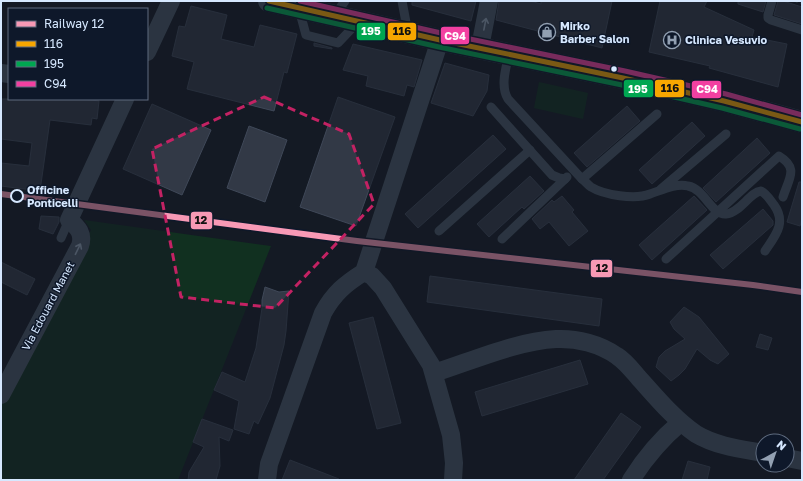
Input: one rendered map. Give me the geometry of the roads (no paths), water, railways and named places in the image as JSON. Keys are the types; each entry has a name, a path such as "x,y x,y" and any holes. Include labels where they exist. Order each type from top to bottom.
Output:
{"street":[{"path":"148,50 171,1"},
{"path":"269,1 298,8 340,8 358,21 716,99 802,122"},
{"path":"480,48 489,1"},
{"path":"267,480 270,464 323,313 336,293 346,283 364,272 440,40"},
{"path":"69,220 125,100"},
{"name":"Via Edouard Manet","path":"1,395 80,246 82,240 80,230 69,220"},
{"path":"364,272 372,276 383,288 427,356 434,373 451,435 454,463 453,480"},
{"path":"434,373 525,344 557,339 588,343 603,348 617,356 680,423 709,441 755,451"},
{"path":"631,480 653,449 680,423"}],"lane":[{"path":"402,1 408,33"},
{"path":"772,1 768,18 802,30"},
{"path":"298,8 306,35 338,43 358,21"},
{"path":"509,54 504,84 506,95 591,187 617,195 632,197 648,195 659,190 680,185 688,186 697,189 717,212 725,214 733,211 759,191 763,192 768,196 779,211 781,220 777,232 765,251"},
{"path":"491,107 552,175 565,179"},
{"path":"582,179 656,114"},
{"path":"659,190 726,134"},
{"path":"439,231 530,150"},
{"path":"666,258 779,156 788,162 792,170 783,196"},
{"path":"502,239 574,170"},
{"path":"60,238 69,220"}],"rail line":[{"name":"12","path":"1,194 357,241 753,285 802,292"}],"place":[{"name":"Mirko Barber Salon","path":"547,32"},
{"name":"Clinica Vesuvio","path":"672,40"},
{"name":"Officine Ponticelli","path":"17,196"}]}
